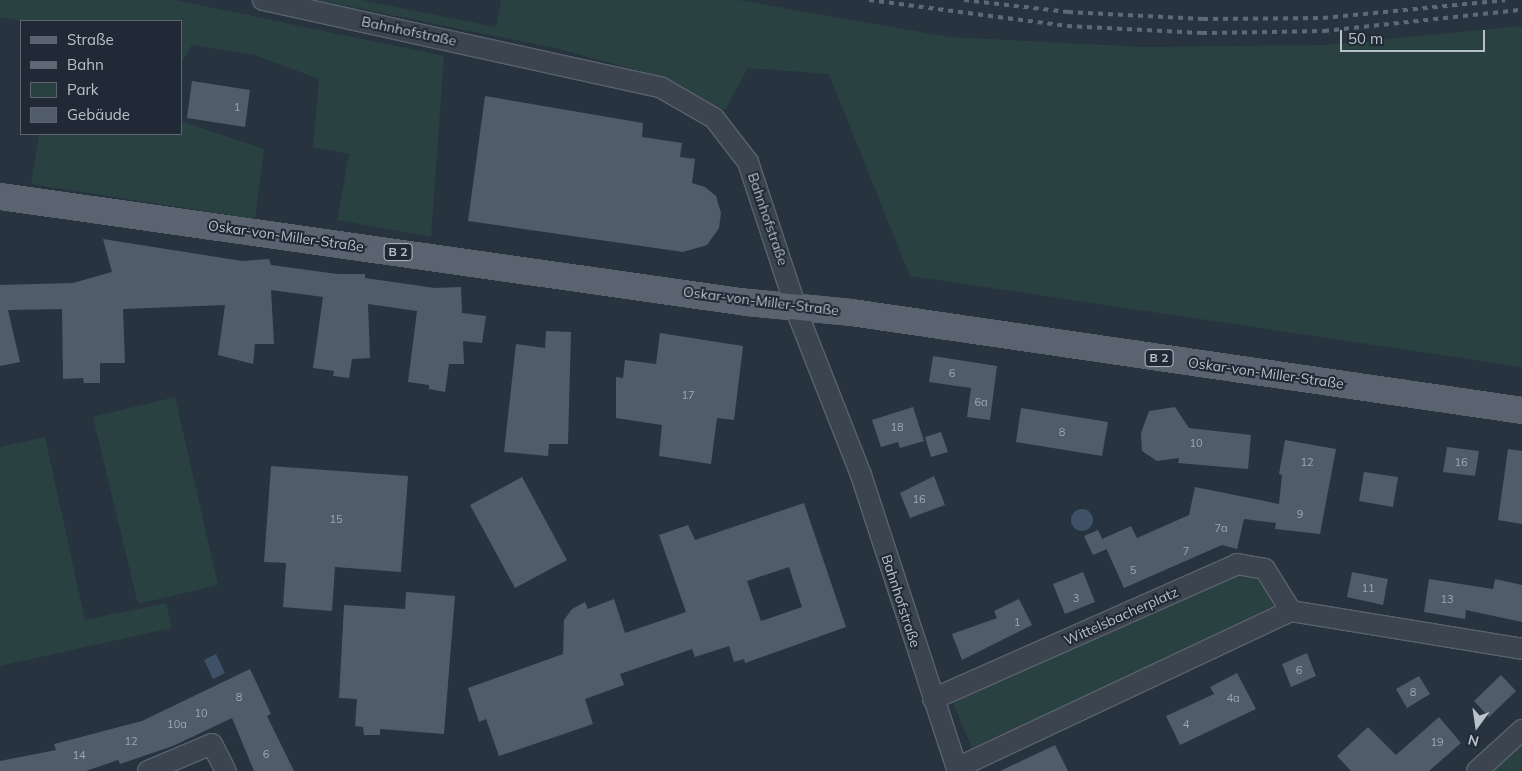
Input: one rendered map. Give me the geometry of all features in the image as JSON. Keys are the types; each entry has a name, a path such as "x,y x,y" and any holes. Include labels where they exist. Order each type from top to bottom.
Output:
{"main road":[{"name":"Oskar-von-Miller-Straße","path":"0,196 796,308 851,312 1522,410"}],"street":[{"name":"Bahnhofstraße","path":"263,0 660,87 706,113 748,162 796,308 861,475 957,770"},
{"name":"Wittelsbacherplatz","path":"933,698 1237,564 1265,569 1291,611"},
{"path":"957,770 1291,611 1522,649"},
{"path":"1477,771 1522,730"},
{"path":"148,771 212,744 226,771"}],"green space":[{"path":"0,0 175,0 444,56 431,237 337,220 349,154 313,147 319,79 255,55 192,45 182,60 182,20 20,21 0,17"},
{"path":"318,0 362,0 496,27 501,0 738,0 949,37 1145,47 1324,45 1522,26 1522,367 910,276 829,74 748,68 725,110 662,77 555,48"},
{"path":"182,121 264,149 255,219 31,184 39,135 182,135"},
{"path":"175,397 218,585 138,604 93,417"},
{"path":"45,437 85,620 166,603 172,628 0,666 0,447"},
{"path":"1237,573 1259,578 1274,606 972,749 952,700"},
{"path":"1522,745 1522,771 1493,771"}],"water":[{"path":"1082,509 1090,512 1093,520 1090,528 1082,531 1074,528 1071,520 1074,512"},
{"path":"216,654 225,673 213,679 204,660"}],"building":[{"path":"192,81 250,90 245,127 187,118"},
{"path":"485,96 643,123 642,137 682,143 680,157 695,159 692,183 705,187 716,196 721,213 719,228 707,245 683,252 468,221"},
{"path":"103,239 242,261 269,259 271,265 337,274 365,274 365,278 435,288 461,287 462,313 486,316 482,343 463,341 464,364 449,364 445,392 429,389 429,385 408,382 417,311 368,304 370,358 352,359 349,378 333,376 334,371 313,368 323,297 271,290 274,344 255,344 253,364 218,355 225,305 123,309 125,363 100,363 100,383 84,383 83,378 63,379 62,309 8,310 20,362 0,366 0,285 73,283 112,272"},
{"path":"546,331 571,332 568,444 549,444 548,456 504,452 516,344 545,348"},
{"path":"660,333 743,346 734,420 717,418 711,464 659,456 662,425 616,418 616,377 623,378 625,360 656,364"},
{"path":"933,356 997,366 990,420 967,417 971,388 929,382"},
{"path":"913,407 924,441 900,448 898,442 881,447 872,420"},
{"path":"1175,407 1189,428 1251,435 1248,469 1178,463 1179,458 1157,461 1142,451 1141,433 1149,411"},
{"path":"1021,408 1108,422 1102,456 1016,442"},
{"path":"941,432 948,452 931,457 925,437"},
{"path":"1285,440 1336,449 1320,534 1275,529 1276,523 1244,519 1237,549 1222,545 1124,588 1102,539 1131,526 1137,538 1189,515 1195,487 1279,504 1282,475 1279,474"},
{"path":"1447,447 1479,451 1475,476 1443,472"},
{"path":"1508,449 1522,451 1522,524 1498,520"},
{"path":"271,466 408,476 401,572 335,567 332,611 283,607 286,563 264,562"},
{"path":"1364,472 1398,477 1393,507 1359,501"},
{"path":"934,476 945,505 910,518 900,493"},
{"path":"522,477 567,560 515,588 470,505"},
{"path":"804,503 846,627 745,663 744,659 734,662 729,646 695,657 692,649 620,674 624,685 585,699 593,724 499,756 486,719 479,722 468,688 563,654 564,620 572,609 585,602 588,609 614,599 625,633 686,612 659,535 688,525 695,540","holes":["789,567 802,607 761,621 747,581"]},
{"path":"1098,530 1107,549 1093,555 1084,536"},
{"path":"1083,572 1095,602 1065,614 1053,584"},
{"path":"1352,572 1388,579 1383,605 1347,597"},
{"path":"1429,579 1493,589 1495,579 1522,585 1522,622 1466,610 1465,619 1424,612"},
{"path":"406,592 455,596 444,734 380,729 380,735 364,735 363,727 355,726 357,699 339,698 344,605 405,609"},
{"path":"1019,599 1032,625 962,660 952,634 997,618 994,611"},
{"path":"1307,653 1316,676 1291,687 1282,664"},
{"path":"250,669 271,714 267,716 294,771 254,771 232,718 173,746 120,764 118,760 86,771 0,771 0,761 56,750 54,744 142,721"},
{"path":"1237,673 1256,709 1180,745 1166,716 1214,694 1210,687"},
{"path":"1501,675 1516,691 1489,717 1474,701"},
{"path":"1419,676 1430,694 1407,708 1396,689"},
{"path":"1439,717 1461,743 1429,771 1351,771 1337,756 1368,727 1396,755"},
{"path":"1055,745 1068,771 1000,771"}],"railway":[{"path":"869,0 1067,26 1202,33 1324,31 1522,10"},
{"path":"964,0 1068,12 1203,19 1323,18 1505,0"}]}
